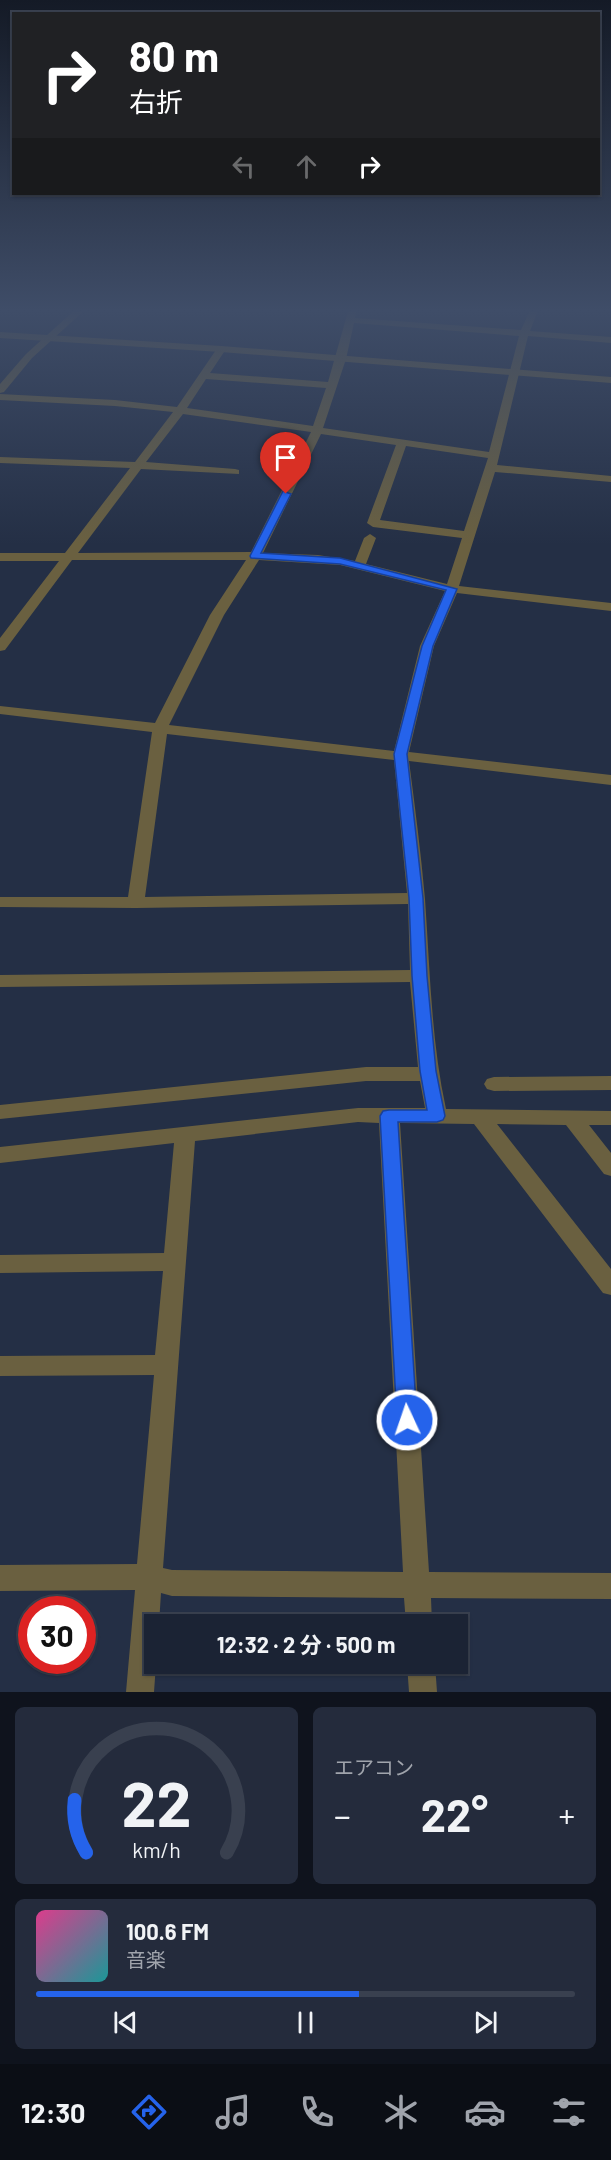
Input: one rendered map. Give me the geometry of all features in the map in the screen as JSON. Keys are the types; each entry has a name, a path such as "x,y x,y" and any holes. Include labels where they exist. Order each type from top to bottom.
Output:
{"street":[{"path":"0,647 197,387"},
{"path":"136,903 160,729 217,615 255,556 317,431 331,387"},
{"path":"437,1116 419,976 416,898 401,754 427,646 452,589 467,535 492,462 512,387"},
{"path":"0,397 115,403 180,410 402,443 492,462 611,479"},
{"path":"402,443 373,523 467,535"},
{"path":"0,460 138,465 235,472"},
{"path":"358,566 370,538"},
{"path":"0,557 255,556 318,559 358,566 452,589 611,608"},
{"path":"0,710 401,754 611,780"},
{"path":"0,902 136,903 416,898"},
{"path":"0,981 419,976"},
{"path":"0,1112 366,1074 430,1074"},
{"path":"494,1084 611,1083"},
{"path":"0,1155 358,1115 611,1118"},
{"path":"389,1116 418,1614"},
{"path":"481,1118 611,1286"},
{"path":"573,1119 611,1168"},
{"path":"140,1692 185,1134"},
{"path":"0,1264 175,1262"},
{"path":"0,1366 166,1365"},
{"path":"0,1578 150,1577 172,1583 611,1586"},
{"path":"422,1674 423,1692"}],"route":[{"path":"286,494 255,556 340,561 452,589 427,646 401,754 416,898 419,976 428,1071 437,1116 389,1116 407,1420"}]}
